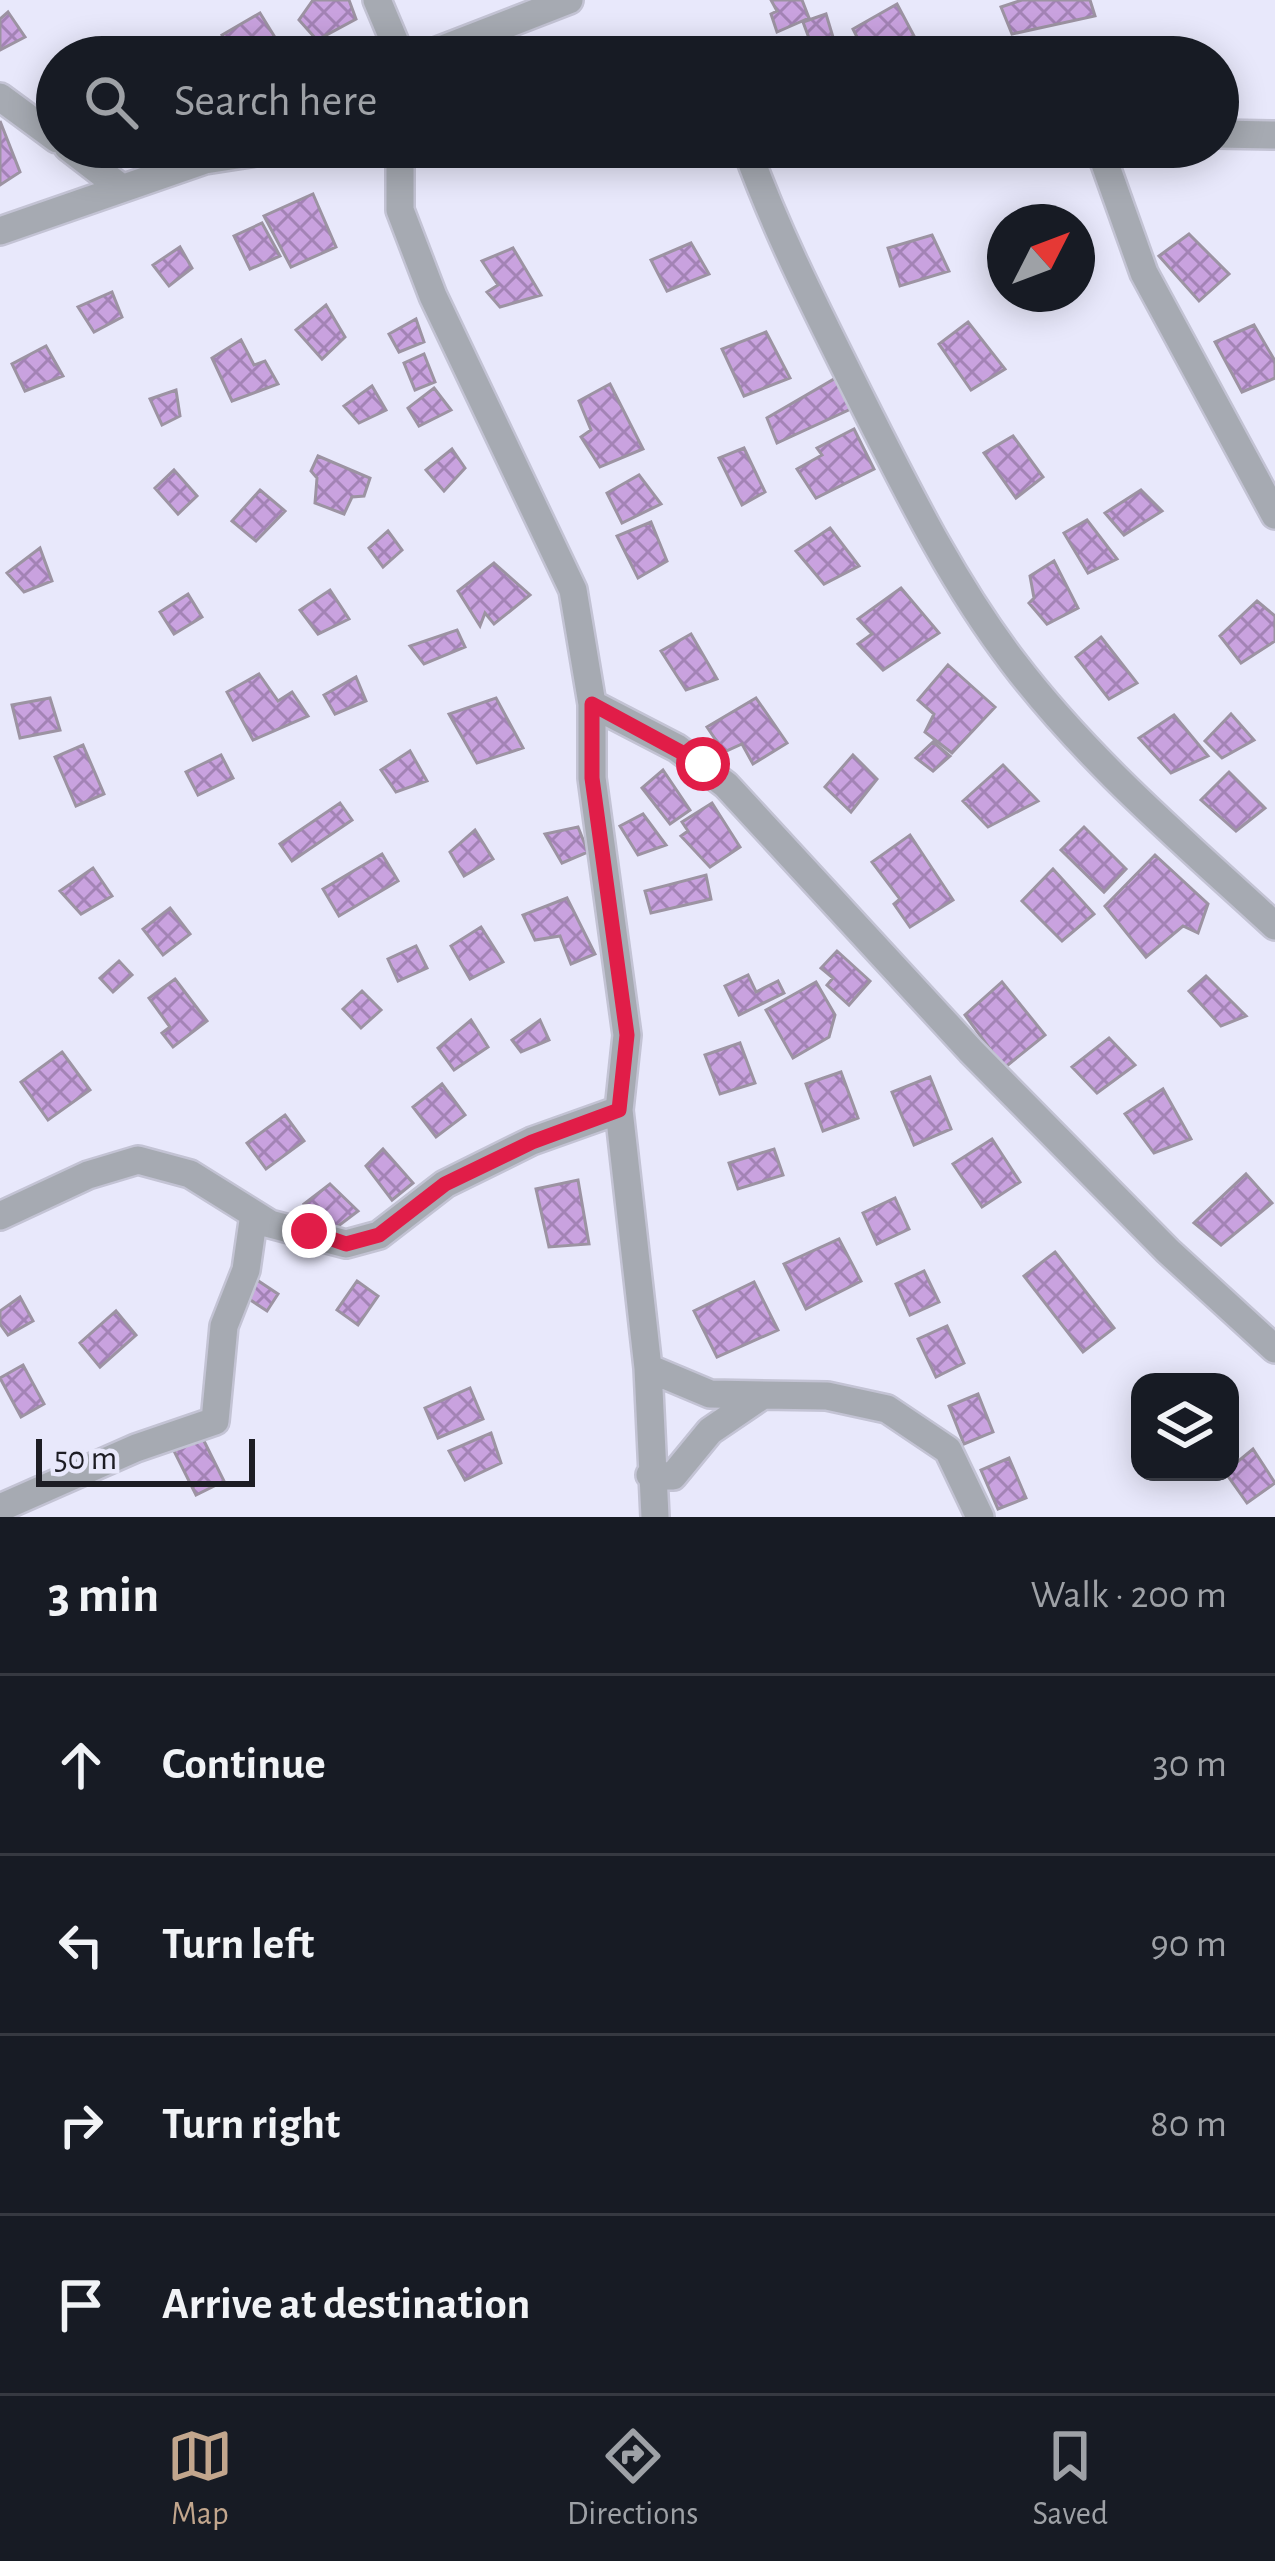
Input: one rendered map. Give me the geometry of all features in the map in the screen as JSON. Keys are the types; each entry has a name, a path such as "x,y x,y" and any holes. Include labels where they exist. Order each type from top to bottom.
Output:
{"street":[{"path":"377,0 392,36"},
{"path":"476,36 569,0"},
{"path":"0,98 36,124"},
{"path":"1239,134 1275,135"},
{"path":"95,168 120,187"},
{"path":"0,231 180,168"},
{"path":"400,168 400,210 433,296 573,590 592,704 592,778 627,1035 619,1110 648,1368 655,1517"},
{"path":"756,168 774,226 922,523 1012,662 1097,760 1275,926"},
{"path":"1106,168 1144,273 1275,514"},
{"path":"592,704 677,748 726,784 971,1051 1168,1251 1275,1349"},
{"path":"0,1216 88,1175 137,1160 190,1174 270,1224 346,1244 379,1235 445,1184 532,1142 619,1110"},
{"path":"0,1508 136,1448 215,1421 224,1326 246,1270 254,1214"},
{"path":"648,1368 710,1394 826,1396 887,1409 948,1450 980,1517"},
{"path":"650,1474 673,1476 710,1431 760,1397"}],"building":[{"path":"313,0 349,0 356,19 324,36 313,36 299,20"},
{"path":"771,0 802,0 809,18 777,32 771,14 777,11"},
{"path":"1022,0 1090,0 1095,16 1012,34 1001,7"},
{"path":"897,4 914,36 856,36 853,29"},
{"path":"8,12 25,37 0,50 0,19"},
{"path":"260,13 274,36 223,36"},
{"path":"826,14 833,36 808,36 803,22"},
{"path":"0,121 20,172 0,185"},
{"path":"313,194 336,247 291,267 264,216"},
{"path":"262,223 280,256 250,269 234,236"},
{"path":"1189,234 1229,274 1199,301 1159,256"},
{"path":"932,235 949,271 900,286 888,248"},
{"path":"691,243 709,274 667,291 651,260"},
{"path":"180,247 192,268 169,286 153,265"},
{"path":"513,248 541,295 500,307 487,292 498,285 482,261"},
{"path":"112,292 122,317 94,332 78,307"},
{"path":"326,305 345,337 322,359 296,330"},
{"path":"416,319 424,342 399,352 389,334"},
{"path":"968,322 1005,369 971,390 939,344"},
{"path":"1254,325 1275,361 1275,378 1242,392 1215,342"},
{"path":"766,332 790,378 744,396 722,349"},
{"path":"241,340 254,365 265,361 278,384 232,401 212,358"},
{"path":"46,346 63,376 25,391 12,364"},
{"path":"424,354 435,382 415,390 404,363"},
{"path":"841,375 855,407 777,443 767,418"},
{"path":"610,384 643,449 600,467 581,437 591,430 579,401"},
{"path":"372,386 386,410 359,423 344,406"},
{"path":"434,388 451,410 419,426 408,408"},
{"path":"176,390 180,416 162,425 150,399"},
{"path":"854,429 874,469 816,498 797,469 822,455 817,448"},
{"path":"1013,436 1043,477 1016,498 984,453"},
{"path":"744,448 765,492 742,505 719,458"},
{"path":"452,449 465,468 444,491 426,470"},
{"path":"318,456 370,478 364,496 352,497 344,514 315,503 317,478 311,471"},
{"path":"174,470 197,496 178,514 155,488"},
{"path":"639,475 661,504 622,523 607,493"},
{"path":"260,490 285,511 256,541 232,521"},
{"path":"1141,490 1162,511 1124,535 1105,513"},
{"path":"1087,520 1117,559 1088,573 1064,533"},
{"path":"651,522 667,561 638,578 617,536"},
{"path":"830,528 859,566 824,584 796,551"},
{"path":"388,531 402,550 383,567 369,548"},
{"path":"40,548 52,581 24,592 7,573"},
{"path":"1054,561 1078,608 1047,624 1029,603 1034,598 1030,576"},
{"path":"494,563 530,595 494,624 485,613 480,626 458,591"},
{"path":"901,588 939,633 883,670 858,644 872,634 858,619"},
{"path":"330,590 349,619 318,634 300,610"},
{"path":"188,594 202,617 174,634 160,612"},
{"path":"1257,601 1275,616 1275,641 1241,663 1220,636"},
{"path":"457,630 465,647 424,664 410,646"},
{"path":"691,634 717,679 686,690 661,651"},
{"path":"1101,637 1137,683 1109,699 1076,657"},
{"path":"948,665 995,707 952,753 925,732 934,714 918,700"},
{"path":"259,674 278,701 292,692 308,716 253,740 227,692"},
{"path":"356,677 366,701 335,714 324,695"},
{"path":"50,698 60,730 20,738 12,705"},
{"path":"496,698 523,748 477,763 449,714"},
{"path":"756,698 787,743 753,764 742,744 724,752 707,727"},
{"path":"1231,714 1254,740 1222,758 1205,741"},
{"path":"1174,715 1208,756 1171,773 1139,738"},
{"path":"933,742 950,756 933,771 916,758"},
{"path":"83,745 104,794 76,806 55,757"},
{"path":"410,751 427,781 396,792 381,770"},
{"path":"221,755 233,778 198,795 186,772"},
{"path":"853,755 877,779 851,812 825,787"},
{"path":"1003,765 1038,801 988,827 963,801"},
{"path":"663,770 690,810 670,824 642,788"},
{"path":"1229,772 1265,808 1236,831 1201,800"},
{"path":"340,803 352,820 292,861 280,844"},
{"path":"712,803 740,847 710,867 681,836 688,831 682,822"},
{"path":"643,814 666,845 638,855 620,826"},
{"path":"578,827 588,852 562,863 545,834"},
{"path":"1084,827 1126,869 1104,892 1061,850"},
{"path":"475,830 493,859 464,876 450,852"},
{"path":"910,835 953,900 910,927 894,904 900,899 872,862"},
{"path":"382,854 398,881 339,916 323,889"},
{"path":"1155,855 1208,904 1198,933 1183,926 1146,957 1105,906"},
{"path":"93,868 112,896 81,914 60,891"},
{"path":"1053,869 1094,914 1062,941 1022,901"},
{"path":"706,875 711,899 651,913 645,891"},
{"path":"567,898 595,954 571,964 560,936 535,940 523,915"},
{"path":"170,908 190,934 163,955 143,929"},
{"path":"481,927 503,962 470,979 451,946"},
{"path":"416,946 427,968 398,981 388,959"},
{"path":"837,951 870,981 849,1005 827,985 833,978 821,968"},
{"path":"119,961 132,975 113,992 100,978"},
{"path":"748,975 756,992 778,981 784,993 739,1015 725,986"},
{"path":"1206,976 1246,1016 1221,1026 1189,991"},
{"path":"175,979 207,1021 173,1047 162,1033 170,1027 149,998"},
{"path":"816,982 835,1015 829,1037 793,1058 766,1010"},
{"path":"1002,982 1045,1035 1004,1068 965,1015"},
{"path":"362,991 381,1010 361,1028 343,1009"},
{"path":"471,1020 488,1047 454,1070 438,1048"},
{"path":"540,1020 549,1040 521,1052 512,1040"},
{"path":"1109,1038 1135,1065 1097,1093 1072,1067"},
{"path":"740,1043 755,1083 720,1094 705,1055"},
{"path":"62,1052 90,1090 48,1120 21,1082"},
{"path":"841,1072 858,1118 823,1131 806,1084"},
{"path":"930,1077 951,1129 914,1145 892,1092"},
{"path":"442,1084 465,1115 436,1137 413,1107"},
{"path":"1163,1089 1191,1139 1154,1153 1125,1114"},
{"path":"285,1115 304,1141 266,1169 247,1143"},
{"path":"992,1139 1020,1182 982,1207 953,1164"},
{"path":"383,1149 413,1183 392,1200 366,1166"},
{"path":"774,1149 783,1175 738,1189 729,1163"},
{"path":"1246,1174 1272,1203 1221,1245 1194,1223"},
{"path":"578,1180 589,1244 549,1247 536,1189"},
{"path":"330,1184 358,1211 329,1233 304,1204"},
{"path":"895,1198 909,1229 877,1244 863,1213"},
{"path":"839,1239 861,1281 806,1309 784,1264"},
{"path":"1055,1252 1114,1328 1083,1352 1024,1276"},
{"path":"924,1271 939,1302 910,1315 896,1284"},
{"path":"257,1280 278,1294 267,1311 246,1297"},
{"path":"357,1281 378,1296 358,1325 337,1310"},
{"path":"754,1282 778,1330 717,1357 694,1311"},
{"path":"20,1297 33,1321 8,1335 0,1324 0,1311"},
{"path":"116,1311 136,1335 100,1367 80,1343"},
{"path":"947,1326 964,1363 936,1377 918,1339"},
{"path":"23,1365 44,1404 21,1417 0,1378"},
{"path":"470,1388 483,1419 438,1438 425,1408"},
{"path":"978,1394 993,1432 964,1444 949,1406"},
{"path":"491,1433 501,1463 465,1480 449,1451"},
{"path":"202,1437 224,1481 196,1495 174,1451"},
{"path":"1253,1449 1275,1483 1247,1503 1231,1481 1239,1481 1239,1460"},
{"path":"1009,1458 1026,1498 998,1509 981,1470"}],"route":[{"path":"309,1231 346,1244 379,1235 445,1184 532,1142 619,1110 627,1035 592,778 592,704 703,764"}]}
